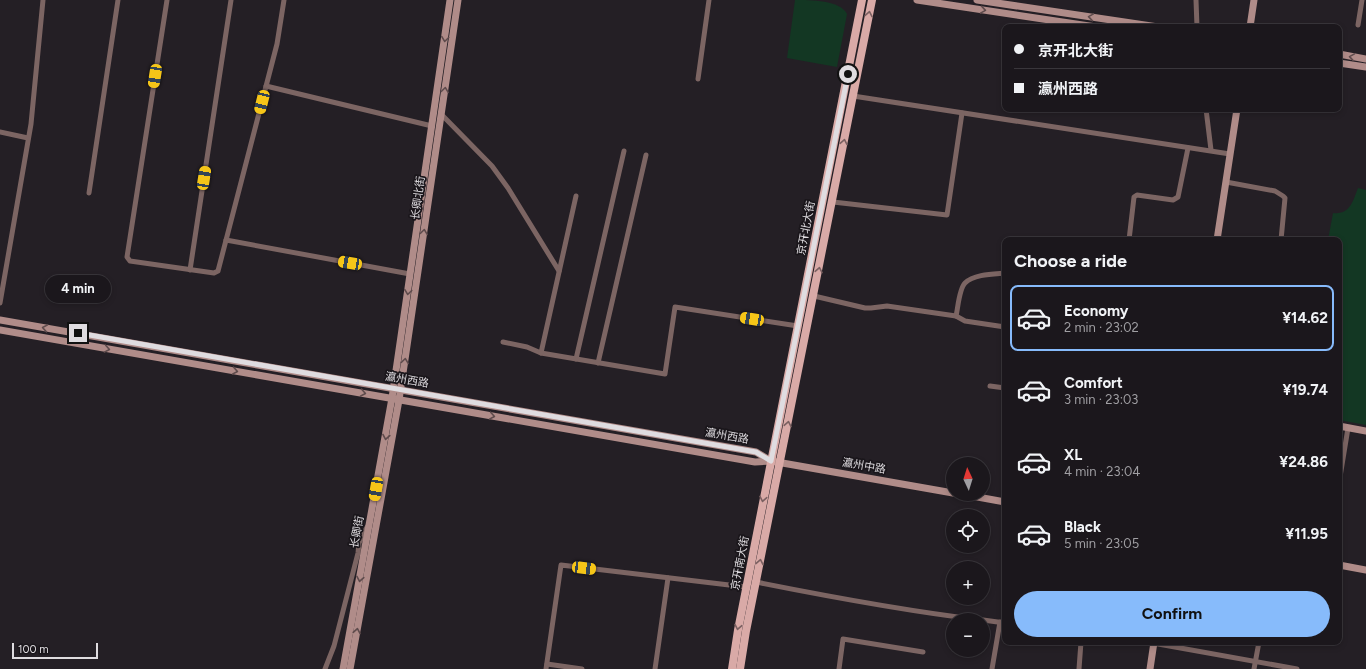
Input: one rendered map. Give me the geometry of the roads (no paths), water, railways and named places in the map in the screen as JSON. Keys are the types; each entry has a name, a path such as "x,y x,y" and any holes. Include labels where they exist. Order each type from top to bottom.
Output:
{"main road":[{"name":"长卿北街","path":"396,399 410,274 450,0"},
{"name":"长卿北街","path":"397,389 458,0"},
{"name":"京开北大街","path":"771,461 862,0"},
{"name":"京开北大街","path":"780,463 872,0"},
{"path":"917,0 1076,24"},
{"path":"977,0 1138,24"},
{"path":"1250,24 1254,0"},
{"path":"1342,55 1366,59"},
{"path":"1342,63 1366,67"},
{"path":"1217,237 1237,112"},
{"name":"瀛州西路","path":"0,320 756,452 771,461"},
{"name":"瀛州西路","path":"0,330 754,462 771,461"},
{"name":"长卿街","path":"343,669 371,519 396,399"},
{"name":"长卿街","path":"350,669 396,399"},
{"path":"1342,427 1366,431"},
{"name":"瀛州中路","path":"771,461 946,492"},
{"name":"京开南大街","path":"732,669 746,587 771,461"},
{"name":"京开南大街","path":"740,669 780,463"},
{"path":"990,499 1002,501"},
{"path":"1342,566 1366,570"},
{"path":"1150,669 1152,645"}],"street":[{"path":"0,303 28,138 43,0"},
{"path":"89,193 118,0"},
{"path":"167,0 127,257 130,261 214,273 218,271 277,44 284,0"},
{"path":"190,270 231,0"},
{"path":"698,79 709,0"},
{"path":"1196,0 1197,24"},
{"path":"1358,25 1362,0"},
{"path":"266,86 432,126"},
{"path":"853,96 1230,154"},
{"path":"1206,112 1211,150"},
{"path":"833,202 947,215 962,113"},
{"path":"441,114 492,166 508,188 559,271"},
{"path":"0,132 28,138"},
{"path":"1129,237 1134,197 1137,195 1173,200 1178,197 1188,148"},
{"path":"576,359 624,151"},
{"path":"598,363 646,155"},
{"path":"1226,182 1275,191 1284,196 1281,237"},
{"path":"541,353 576,196"},
{"path":"226,240 410,274"},
{"path":"956,316 960,296 966,282 975,278 1002,274"},
{"path":"814,296 865,308 887,306 956,316 965,321 1002,327"},
{"path":"503,342 527,347 541,353 664,374 675,307 798,326"},
{"path":"990,386 1002,388"},
{"path":"1342,465 1348,428"},
{"path":"325,669 334,646 358,553 359,543 371,519"},
{"path":"582,669 546,667 561,565 746,587"},
{"path":"655,669 668,578"},
{"path":"756,582 867,604 946,616"},
{"path":"990,621 1002,622 992,669"},
{"path":"839,669 843,639 923,652"},
{"path":"1079,669 1080,645"},
{"path":"1167,645 1297,669"},
{"path":"1254,669 1258,645"}]}
